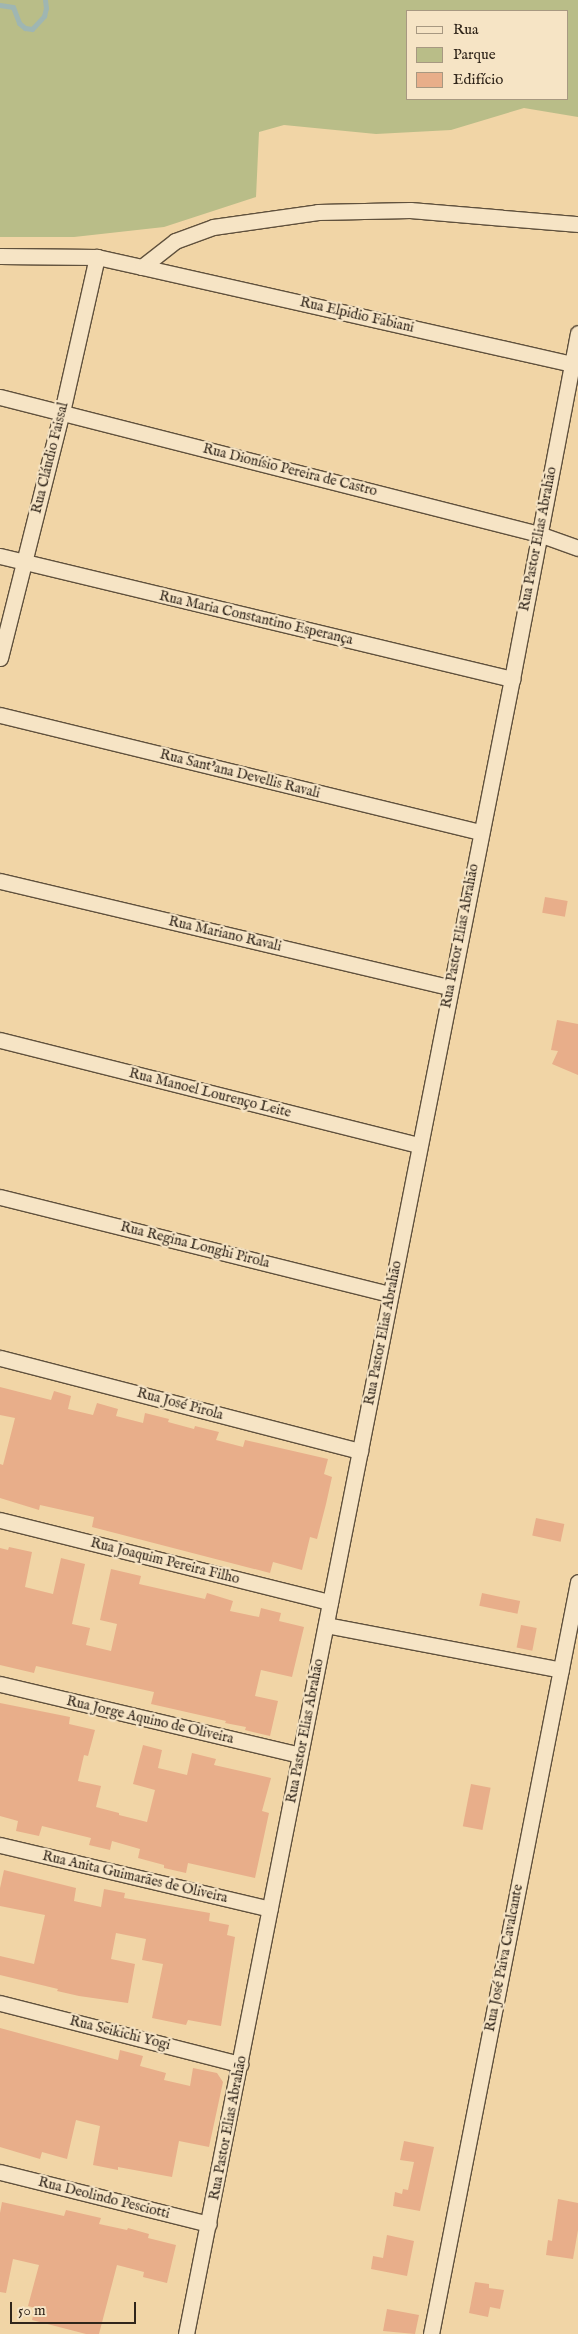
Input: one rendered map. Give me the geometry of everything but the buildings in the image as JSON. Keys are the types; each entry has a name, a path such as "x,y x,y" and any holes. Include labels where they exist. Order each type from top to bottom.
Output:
{"street":[{"path":"142,267 175,241 214,227 318,212 410,210 578,224"},
{"name":"Rua Elpidio Fabiani","path":"0,256 97,257 572,364"},
{"name":"Rua Cláudio Faissal","path":"0,658 62,412 97,257"},
{"name":"Rua Pastor Elias Abrahão","path":"186,2334 480,832 512,679 578,332"},
{"name":"Rua Dionísio Pereira de Castro","path":"0,397 539,534 578,548"},
{"name":"Rua Maria Constantino Esperança","path":"0,556 512,679"},
{"name":"Rua Sant'ana Devellis Ravali","path":"0,715 480,832"},
{"name":"Rua Mariano Ravali","path":"0,881 450,988"},
{"name":"Rua Manoel Lourenço Leite","path":"0,1040 419,1145"},
{"name":"Rua Regina Longhi Pirola","path":"0,1197 390,1294"},
{"name":"Rua José Pirola","path":"0,1358 360,1451"},
{"name":"Rua Joaquim Pereira Filho","path":"0,1520 330,1602"},
{"name":"Rua José Paiva Cavalcante","path":"430,2334 578,1582"},
{"path":"326,1625 561,1670"},
{"name":"Rua Jorge Aquino de Oliveira","path":"0,1684 300,1755"},
{"name":"Rua Anita Guimarães de Oliveira","path":"0,1845 270,1909"},
{"name":"Rua Seikichi Yogi","path":"0,2003 240,2064"},
{"name":"Rua Deolindo Pesciotti","path":"0,2172 209,2224"}],"green space":[{"path":"0,0 578,0 578,117 524,108 451,130 376,134 284,125 259,132 256,197 164,227 74,237 0,237"}],"waterway":[{"path":"0,5 13,7 19,23 25,28 32,29 44,16 45,0"}]}
